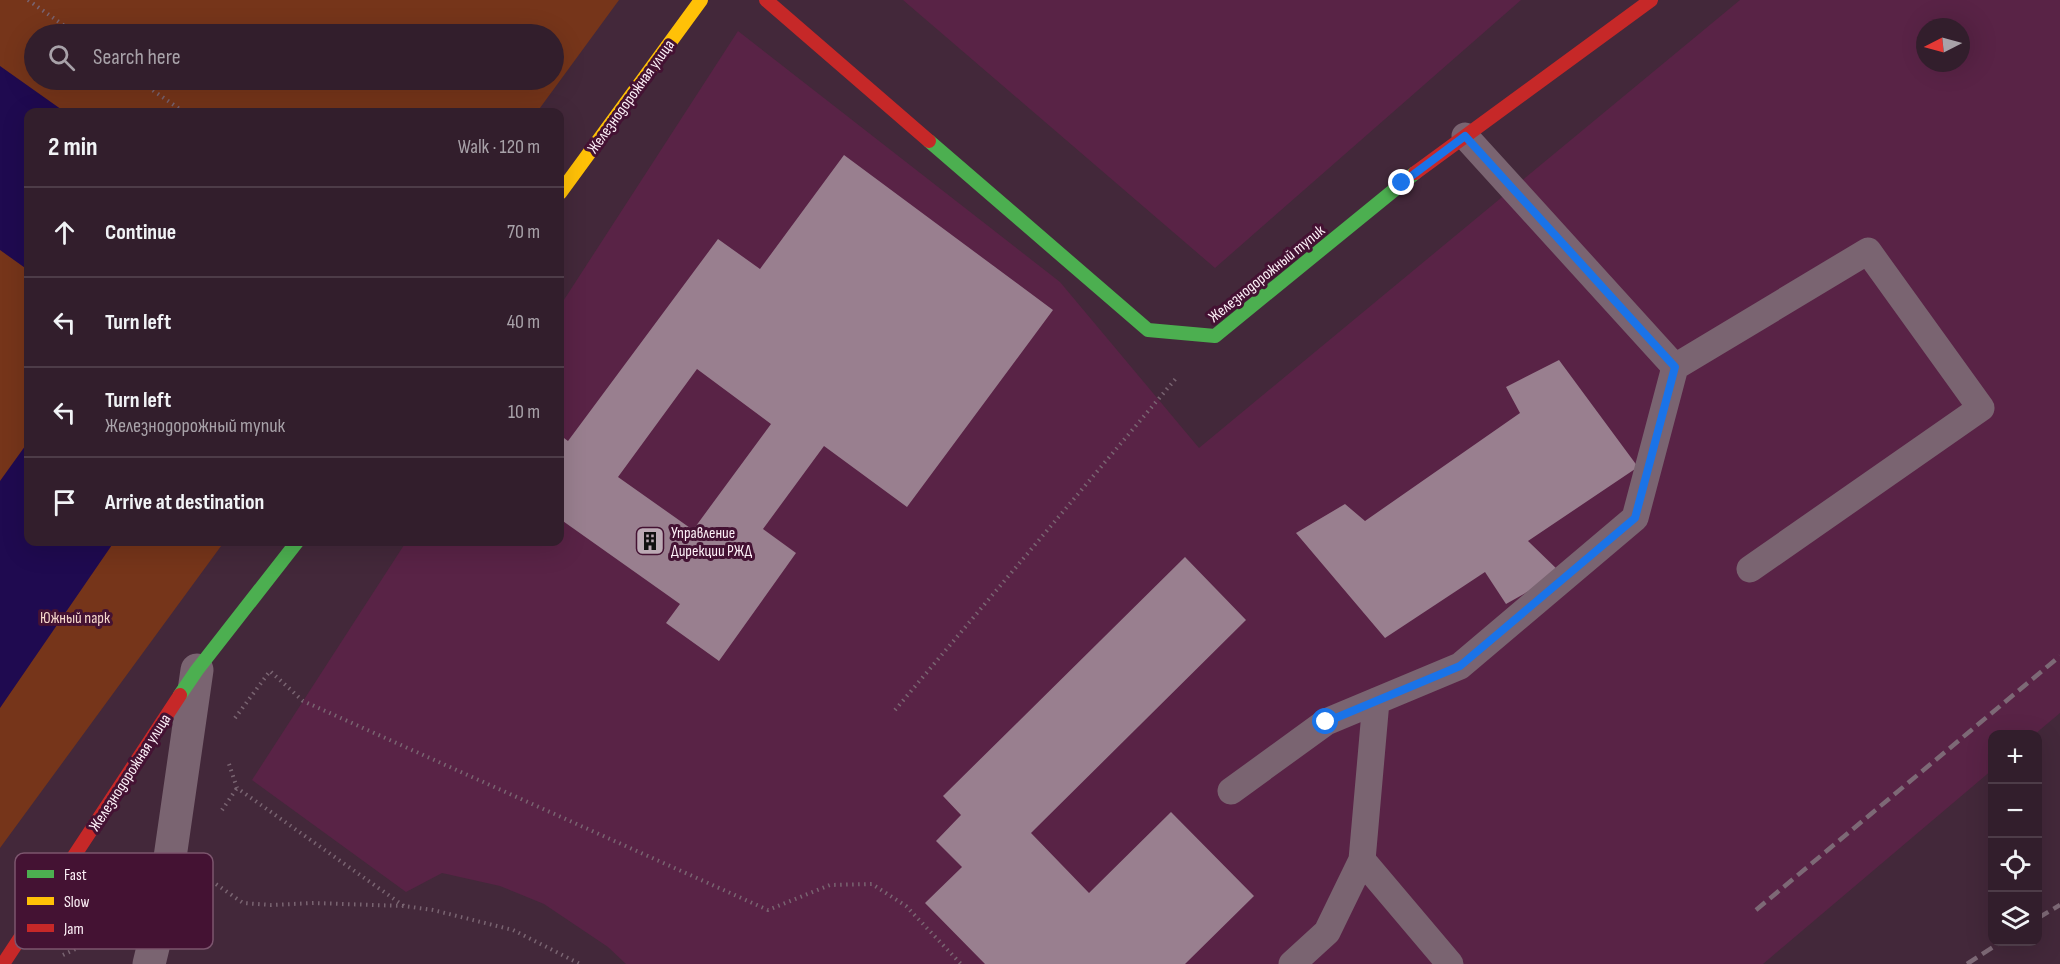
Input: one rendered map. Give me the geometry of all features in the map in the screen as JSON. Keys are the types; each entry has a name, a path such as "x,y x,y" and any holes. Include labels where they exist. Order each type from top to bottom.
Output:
{"street":[{"name":"Железнодорожная улица","path":"564,188 701,0"},
{"name":"Железнодорожный тупик","path":"766,0 1148,330 1215,336 1402,183 1651,0"},
{"name":"Железнодорожная улица","path":"76,853 196,670 294,546"},
{"name":"Железнодорожная улица","path":"170,853 196,670"},
{"name":"Железнодорожная улица","path":"3,964 15,946"},
{"name":"Железнодорожная улица","path":"149,964 153,949"}],"lane":[{"path":"1465,136 1675,367"},
{"path":"1231,791 1326,722 1460,666 1635,518 1675,367 1868,251 1981,408 1750,569"},
{"path":"1292,964 1327,932 1362,860 1376,701"},
{"path":"1362,860 1450,964"}],"path":[{"path":"28,0 62,24"},
{"path":"152,90 178,108"},
{"path":"895,710 1162,393 1215,336"},
{"path":"234,719 270,671 303,701 768,910 830,885 872,884 906,906 961,964"},
{"path":"226,758 237,788 404,906"},
{"path":"213,882 243,903 404,906 432,910 513,930 576,963"},
{"path":"55,959 75,949"}],"shaded area":[{"path":"903,0 1521,0 1215,268"},
{"path":"1740,0 2060,0 2060,713 2040,730 1988,730 1988,773 1763,964 626,964 608,947 544,904 500,886 442,873 406,892 252,780 403,546 564,546 564,300 738,31 1060,282 1199,448"},
{"path":"0,66 24,83 24,90 34,90 59,108 24,108 24,267 0,250"},
{"path":"24,448 24,546 111,546 0,708 0,481"}],"green space":[{"name":"Южный парк","path":"0,0 619,0 564,75 564,24 24,24 24,90 553,90 540,108 24,108 24,546 221,546 0,848"}],"building":[{"path":"844,155 1053,310 907,507 824,446 763,529 796,553 719,661 666,623 680,604 564,522 564,438 568,441 718,239 760,269","holes":["697,369 771,424 693,530 618,477"]},
{"path":"1559,360 1638,467 1528,541 1561,573 1506,604 1485,572 1385,638 1296,533 1345,504 1365,521 1520,413 1506,387"},
{"path":"1185,557 1246,620 1031,833 1089,893 1171,812 1254,896 1185,964 985,964 925,903 962,867 936,841 961,815 943,796"}],"railway":[{"path":"1756,910 2060,656"},
{"path":"2042,916 2060,905"},
{"path":"1967,964 1995,946"}],"traffic: fast":[{"path":"929,141 1148,330 1215,336 1415,173"},
{"path":"180,695 294,546"}],"traffic: slow":[{"path":"564,188 701,0"}],"traffic: jam":[{"path":"766,0 929,141"},
{"path":"1415,173 1651,0"},
{"path":"76,853 180,695"},
{"path":"3,964 15,946"}],"place":[{"name":"Управление Дирекции РЖД","path":"650,541"}],"route":[{"path":"1326,722 1460,666 1635,518 1675,367 1465,136 1402,183"}]}
